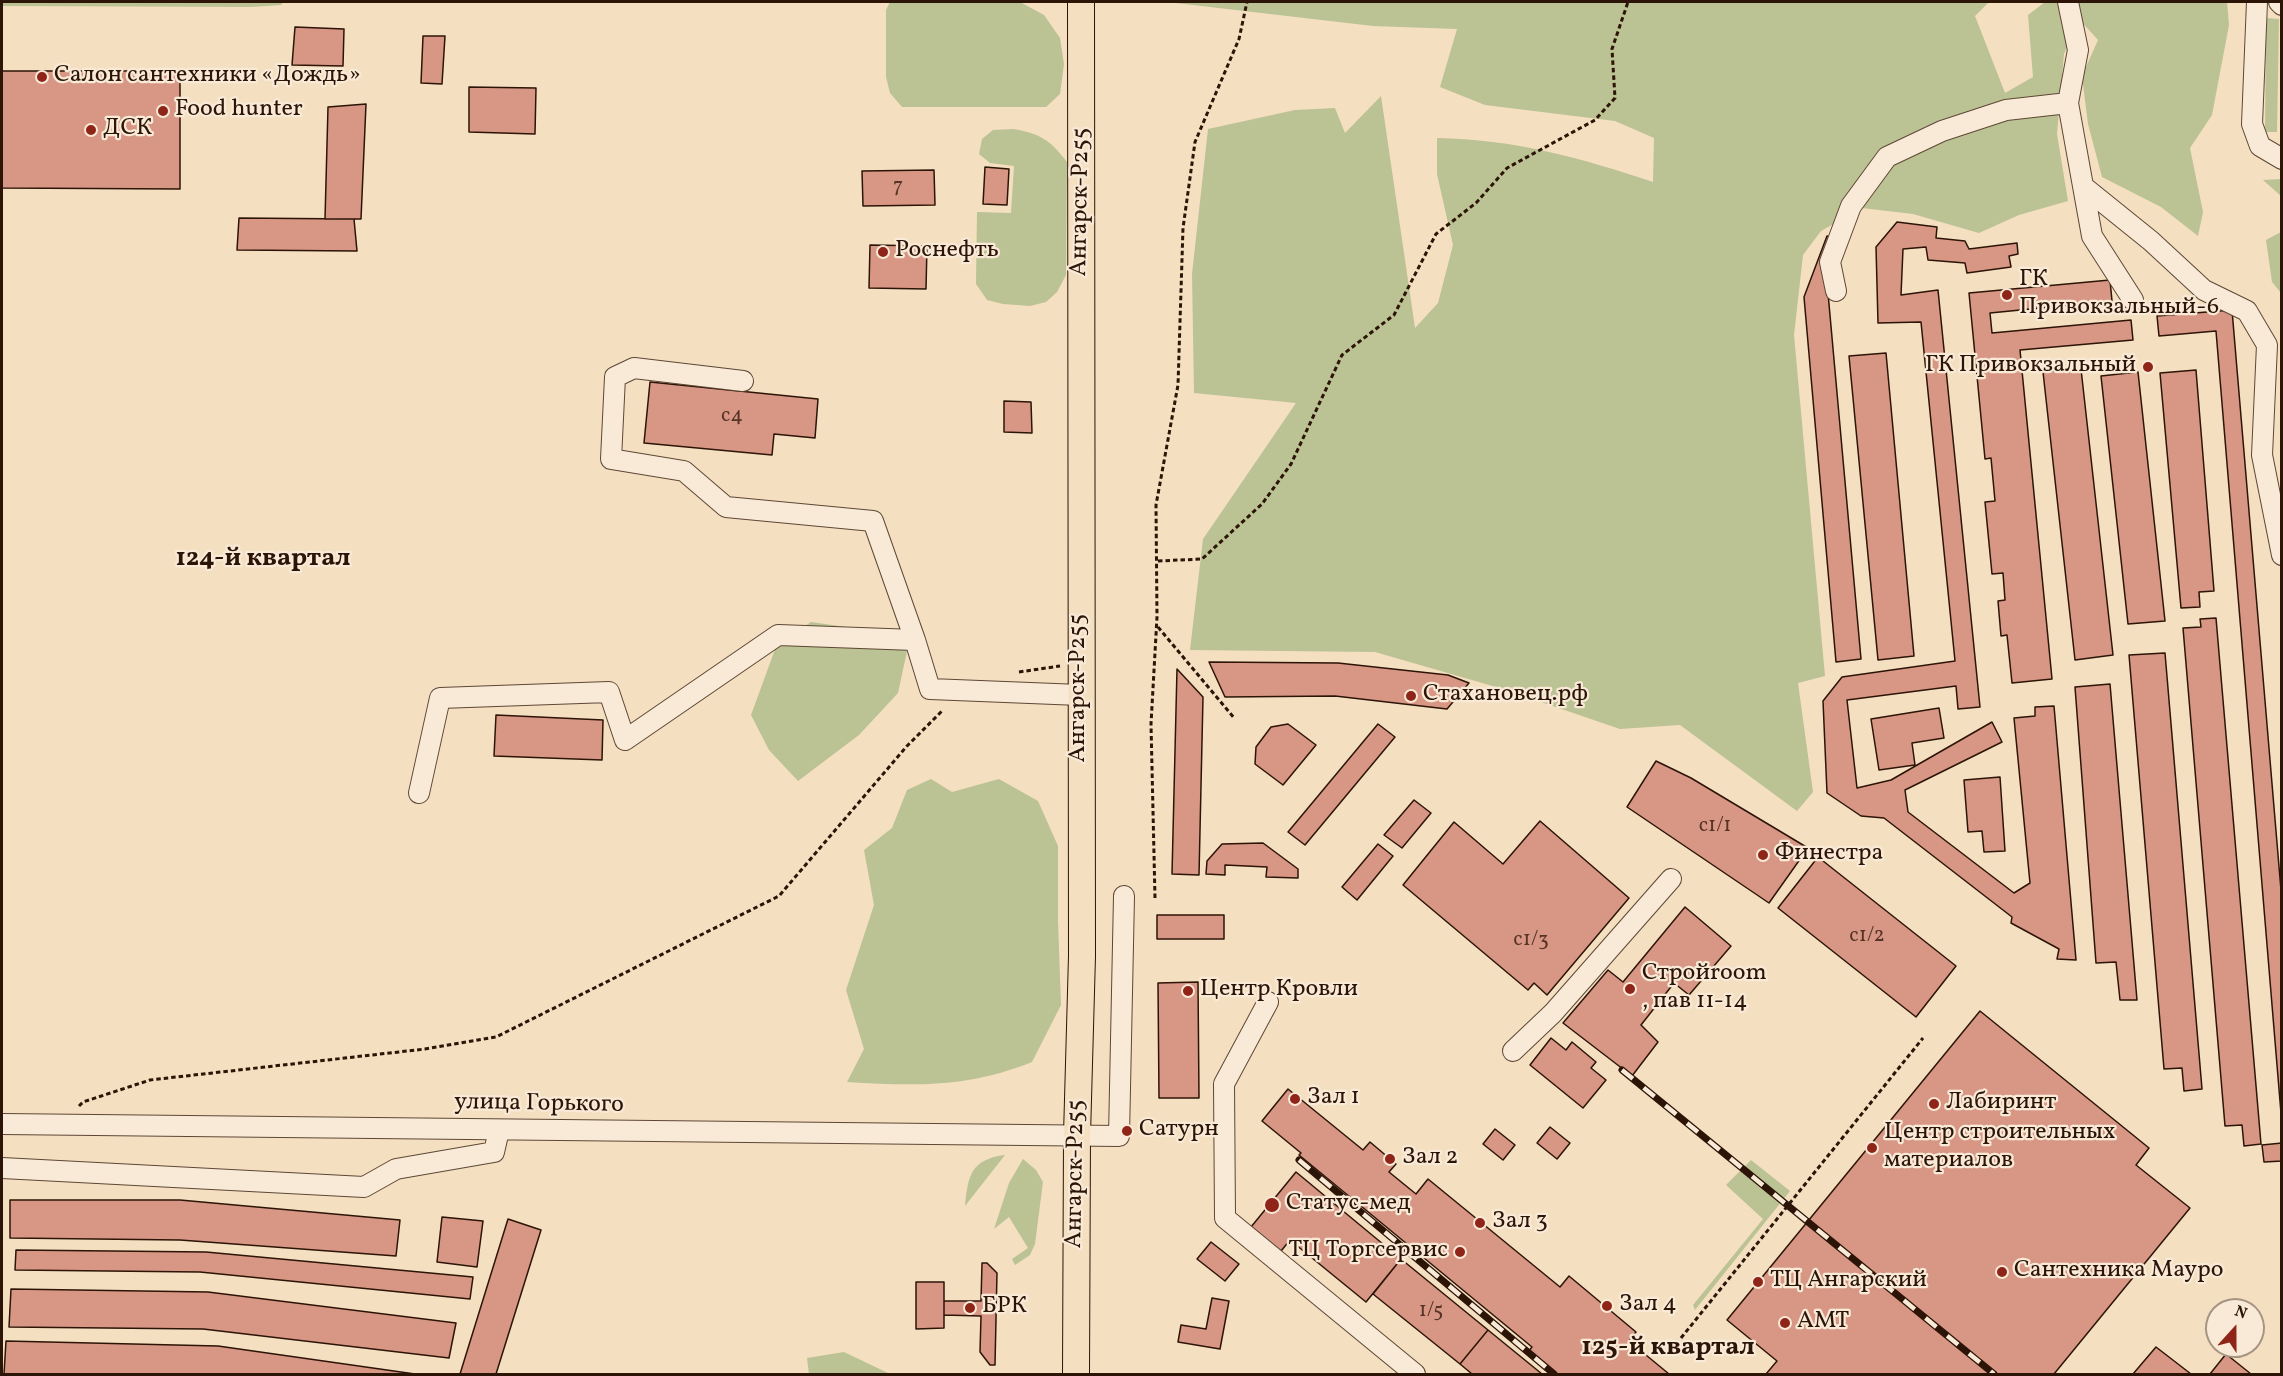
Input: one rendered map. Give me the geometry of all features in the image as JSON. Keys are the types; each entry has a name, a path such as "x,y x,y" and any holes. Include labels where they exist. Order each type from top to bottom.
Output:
{"main road":[{"name":"Ангарск-Р255","path":"1076,1374 1077,1135 1082,956 1080,318 1083,125 1081,2"}],"street":[{"path":"2068,2 2078,50 2068,103 2092,236 2133,300"},
{"path":"2257,2 2252,124 2260,146 2282,159"},
{"path":"1836,291 1830,262 1851,206 1887,158 1942,131 2006,110 2068,103"},
{"path":"2084,187 2151,241 2204,290 2247,311 2267,345 2262,455 2282,555"},
{"path":"742,381 634,368 615,377 611,459 684,471 726,507 873,521 930,689 1080,695"},
{"path":"419,793 440,698 609,692 625,740 778,635 915,640"},
{"path":"1513,1051 1553,1013 1671,879"},
{"name":"улица Горького","path":"2,1124 937,1136 1119,1136 1125,897"},
{"path":"1268,1002 1224,1084 1225,1218 1415,1374"},
{"path":"2,1168 364,1186 396,1169 494,1152 500,1130"}],"path":[{"path":"1155,898 1151,724 1158,561 1156,506 1178,385 1183,228 1195,142 1239,39 1247,2"},
{"path":"1158,561 1202,559 1262,504 1291,464 1342,355 1394,315 1436,234 1476,203 1508,168 1595,120 1616,98 1612,49 1628,2"},
{"path":"1158,627 1235,719"},
{"path":"1010,674 1080,664"},
{"path":"66,1124 82,1101 150,1080 425,1049 496,1036 779,896 907,746 953,699 967,691"},
{"path":"1681,1338 1923,1038"}],"green space":[{"path":"2,2 283,2 281,5 251,7 2,6"},
{"path":"890,2 1020,2 1044,15 1060,38 1064,64 1060,94 1046,107 902,107 890,93 886,77 886,10"},
{"path":"1167,2 1989,2 1975,16 2005,93 2033,77 2028,15 2045,2 2227,2 2229,25 2212,115 2190,148 2203,212 2198,236 2161,207 2102,177 2088,124 2082,76 2098,40 2079,19 2064,54 2057,134 2068,201 2019,215 1979,233 1913,214 1862,208 1821,231 1803,255 1794,335 1825,676 1798,683 1813,792 1797,811 1680,725 1620,729 1503,689 1375,652 1190,650 1203,539 1296,403 1194,393 1192,274 1208,129 1295,110 1335,108 1345,133 1381,96 1415,328 1438,303 1453,245 1437,174 1437,138 1493,142 1546,151 1653,182 1654,138 1615,121 1485,105 1440,87 1457,29 1373,26"},
{"path":"2266,18 2279,19 2277,132 2265,132"},
{"path":"1014,129 1044,139 1067,162 1066,275 1057,292 1046,302 1030,306 987,300 976,284 977,212 1011,213 1014,166 990,163 979,154 982,139 993,130"},
{"path":"2281,179 2281,196 2263,180"},
{"path":"2281,232 2281,293 2272,282 2266,240"},
{"path":"811,622 882,632 907,651 898,693 859,735 798,781 769,750 751,715 777,644"},
{"path":"931,779 952,792 999,779 1038,801 1058,846 1061,1005 1032,1062 985,1077 963,1081 919,1084 847,1082 864,1049 846,990 874,905 864,850 892,828 907,790"},
{"path":"1005,1155 965,1206 973,1171 984,1161"},
{"path":"1023,1159 1036,1170 1043,1182 1035,1244 1030,1255 1015,1265 1012,1259 1028,1248 1009,1217 994,1229 1009,1183"},
{"path":"1751,1160 1790,1191 1695,1310 1693,1305 1763,1219 1726,1185"},
{"path":"844,1352 890,1374 809,1374 807,1358"}],"building":[{"path":"295,27 344,29 343,66 292,65"},
{"path":"423,36 445,36 442,84 421,83"},
{"name":"ДСК","path":"2,71 180,71 180,189 2,188"},
{"path":"469,87 536,88 535,134 469,132"},
{"path":"366,104 361,219 325,219 328,107"},
{"path":"985,167 1009,169 1007,205 983,204"},
{"path":"934,170 935,205 863,206 862,171"},
{"path":"239,218 354,219 357,251 237,250"},
{"path":"1897,222 1937,227 1936,238 1965,241 1969,249 2017,243 2018,254 2009,256 2011,267 1967,273 1965,263 1928,260 1926,247 1903,249 1901,295 1938,290 1980,707 1958,709 1956,686 1847,700 1857,788 1891,780 1992,722 2002,742 1905,790 1908,812 2014,893 2030,883 2014,718 2035,716 2035,707 2054,706 2076,960 2057,959 2059,949 2011,923 2012,917 1884,818 1861,816 1827,793 1823,701 1842,677 1955,661 1921,322 1878,323 1876,247"},
{"path":"1827,236 1846,243 1828,293 1861,659 1836,662 1804,297"},
{"path":"870,245 927,246 926,289 869,288"},
{"path":"2110,280 2112,301 1990,313 1992,333 2131,320 2133,340 2020,350 2052,679 2012,683 2007,635 2001,636 1998,601 2005,600 2003,573 1992,574 1985,502 1995,501 1991,458 1985,459 1969,293"},
{"path":"2232,310 2282,902 2282,1125 2216,331 2159,336 2157,316"},
{"path":"1886,353 1914,656 1878,660 1849,356"},
{"path":"2081,369 2113,655 2075,660 2043,372"},
{"path":"2196,370 2214,591 2199,592 2200,607 2181,608 2160,373"},
{"path":"2138,372 2165,621 2128,624 2101,376"},
{"path":"650,382 818,399 815,438 774,434 772,455 644,443"},
{"path":"1004,401 1031,402 1032,433 1004,432"},
{"path":"2216,618 2261,1144 2244,1146 2242,1125 2225,1126 2183,628 2201,627 2200,619"},
{"path":"2165,653 2202,1089 2184,1091 2182,1068 2164,1069 2129,655"},
{"path":"1209,662 1338,663 1448,675 1469,683 1447,709 1335,696 1225,697"},
{"path":"1177,669 1203,697 1199,875 1172,874"},
{"path":"2110,684 2137,1000 2120,1000 2116,962 2096,963 2075,687"},
{"path":"1939,708 1944,738 1912,743 1915,765 1879,770 1871,719"},
{"path":"496,715 603,720 602,760 494,756"},
{"path":"1288,724 1316,745 1283,785 1255,764 1256,747 1271,727"},
{"path":"1378,724 1395,737 1305,845 1288,832"},
{"path":"1656,761 1691,778 1808,848 1769,903 1627,807"},
{"path":"2000,777 2005,851 1984,852 1982,831 1968,832 1964,780"},
{"path":"1414,800 1431,813 1402,848 1384,835"},
{"path":"1540,821 1629,898 1547,995 1534,983 1528,990 1403,885 1454,822 1503,864"},
{"path":"1263,843 1298,869 1298,878 1266,877 1267,867 1225,865 1225,875 1206,874 1207,861 1222,844"},
{"path":"1378,844 1393,856 1357,900 1342,887"},
{"path":"1818,857 1956,966 1916,1017 1778,908"},
{"name":"Стройroom , пав 11-14","path":"1685,907 1731,946 1689,995 1674,983 1641,1025 1658,1042 1632,1076 1563,1023 1608,970 1623,982"},
{"path":"1157,915 1224,915 1224,939 1157,939"},
{"path":"1198,982 1199,1098 1159,1098 1158,983"},
{"path":"1980,1011 2149,1148 2136,1165 2190,1208 2054,1374 1766,1374 1777,1361 1727,1320"},
{"path":"1551,1038 1566,1050 1572,1042 1596,1062 1591,1068 1606,1080 1583,1108 1530,1065"},
{"path":"1288,1089 1363,1150 1370,1142 1396,1164 1389,1172 1416,1194 1428,1179 1560,1287 1569,1276 1636,1332 1629,1341 1669,1374 1556,1374 1528,1352 1532,1347 1299,1155 1301,1153 1262,1121"},
{"path":"1550,1127 1570,1143 1557,1159 1537,1143"},
{"path":"1495,1129 1515,1145 1503,1160 1483,1144"},
{"path":"2282,1143 2282,1161 2264,1162 2262,1145"},
{"path":"1296,1172 1401,1259 1366,1302 1290,1240 1281,1251 1251,1227"},
{"path":"10,1200 180,1200 400,1220 396,1256 180,1240 10,1238"},
{"path":"442,1217 483,1221 477,1267 437,1262"},
{"path":"508,1219 541,1230 496,1374 460,1374"},
{"path":"1211,1242 1239,1264 1225,1281 1197,1259"},
{"path":"16,1250 206,1252 473,1277 470,1299 200,1272 15,1270"},
{"path":"1401,1259 1488,1330 1460,1364 1373,1294"},
{"path":"982,1263 987,1263 997,1273 995,1365 990,1365 980,1352 981,1316 944,1315 944,1301 981,1301"},
{"path":"916,1282 944,1282 944,1328 916,1329"},
{"path":"11,1289 208,1292 456,1323 449,1358 203,1329 9,1327"},
{"path":"1212,1298 1229,1301 1220,1349 1178,1342 1181,1325 1206,1329"},
{"path":"1488,1330 1542,1374 1472,1374 1460,1364"},
{"path":"6,1341 218,1346 415,1374 4,1374"},
{"path":"2156,1347 2191,1374 2133,1374"},
{"path":"2223,1358 2231,1358 2251,1374 2210,1374"}],"railway":[{"path":"1622,1070 1994,1374"},
{"path":"1299,1160 1554,1374"}],"place":[{"name":"Салон сантехники «Дождь»","path":"42,77"},
{"name":"Food hunter","path":"163,111"},
{"name":"ДСК","path":"91,130"},
{"name":"Роснефть","path":"883,252"},
{"name":"ГК Привокзальный-6","path":"2007,295"},
{"name":"ГК Привокзальный","path":"2148,367"},
{"name":"Стахановец.рф","path":"1411,696"},
{"name":"Финестра","path":"1763,855"},
{"name":"Стройroom , пав 11-14","path":"1630,989"},
{"name":"Центр Кровли","path":"1188,991"},
{"name":"Зал 1","path":"1295,1099"},
{"name":"Лабиринт","path":"1934,1104"},
{"name":"Сатурн","path":"1127,1131"},
{"name":"Центр строительных материалов","path":"1872,1148"},
{"name":"Зал 2","path":"1390,1159"},
{"name":"Статус-мед","path":"1272,1205"},
{"name":"Зал 3","path":"1480,1223"},
{"name":"ТЦ Торгсервис","path":"1460,1252"},
{"name":"Сантехника Мауро","path":"2002,1272"},
{"name":"ТЦ Ангарский","path":"1758,1282"},
{"name":"Зал 4","path":"1607,1306"},
{"name":"БРК","path":"970,1308"},
{"name":"АМТ","path":"1785,1323"}],"district":[{"name":"124-й квартал","path":"263,560"},
{"name":"125-й квартал","path":"1668,1349"}]}
